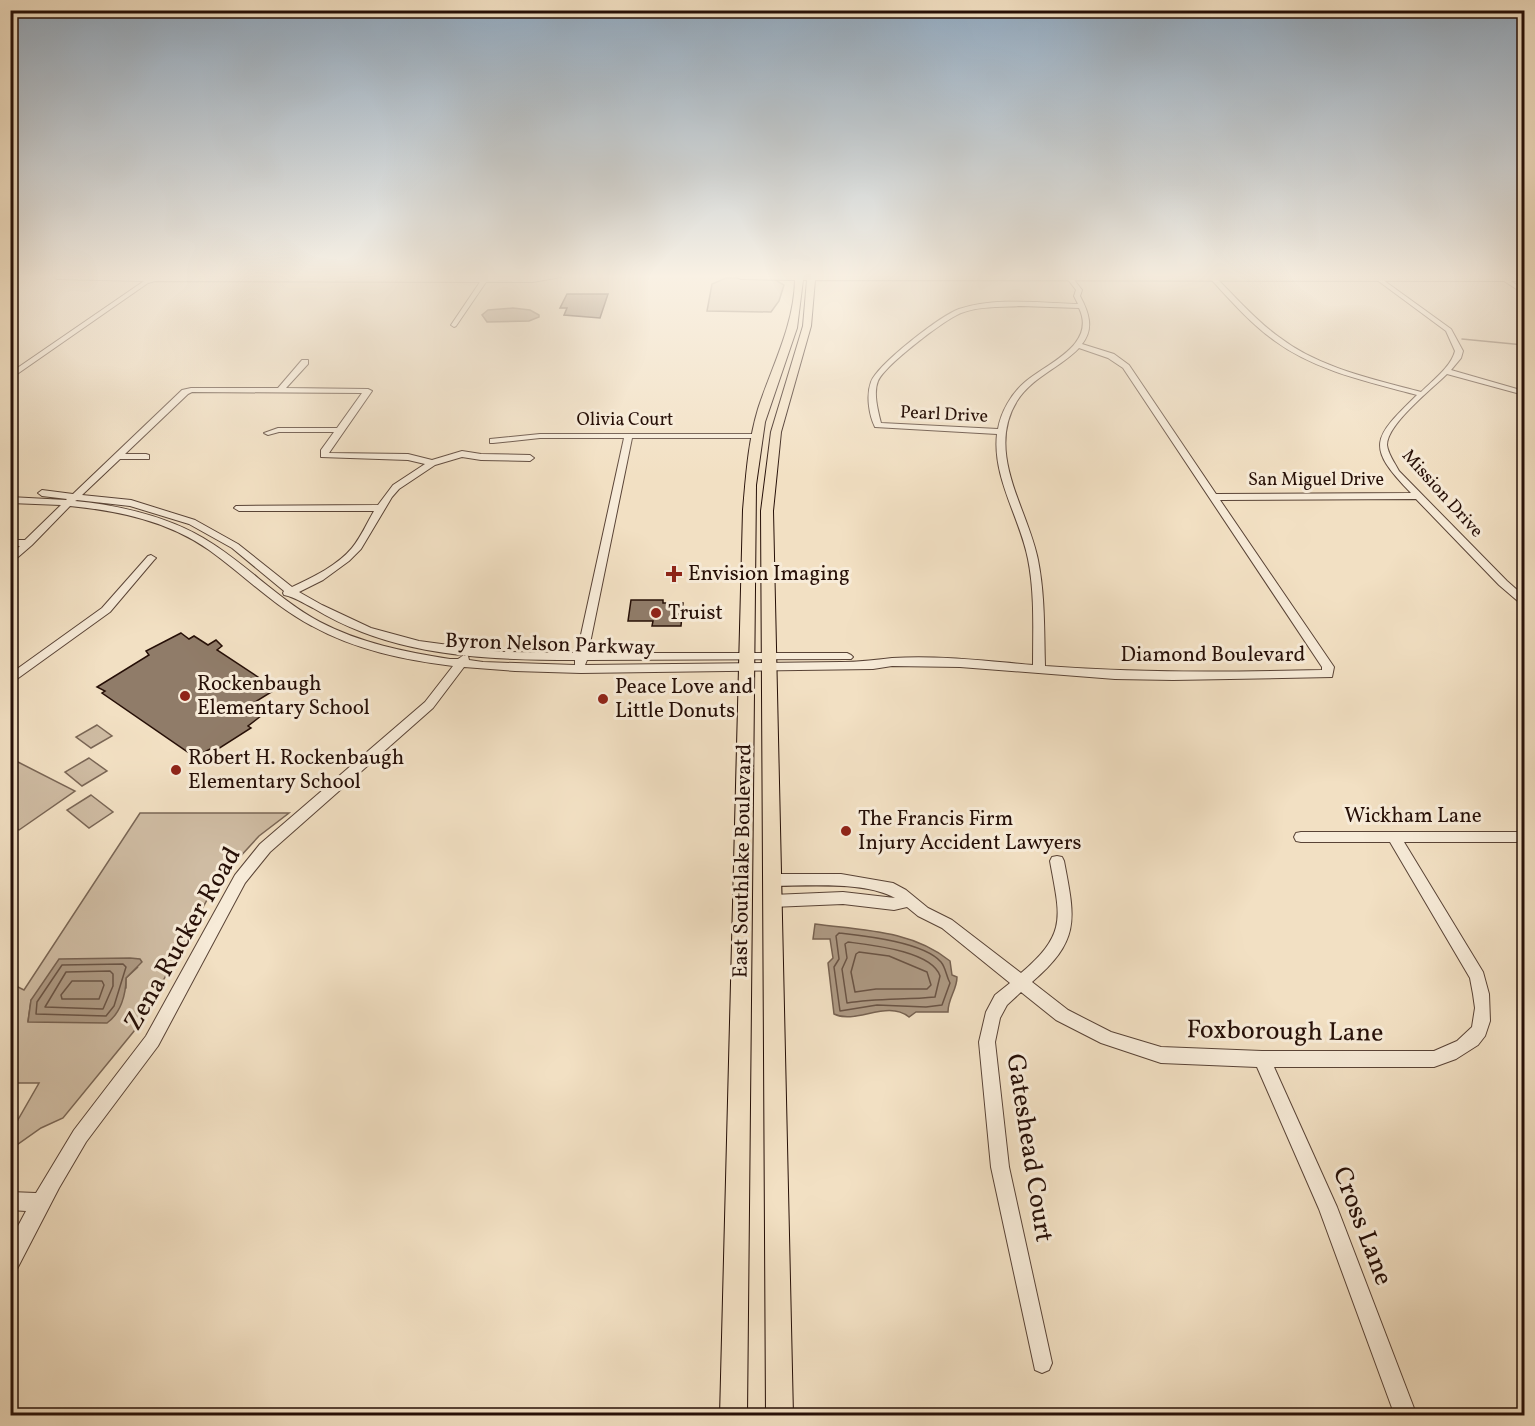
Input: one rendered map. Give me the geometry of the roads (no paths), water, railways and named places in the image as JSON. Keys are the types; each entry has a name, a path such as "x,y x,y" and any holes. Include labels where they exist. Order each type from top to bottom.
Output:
{"main road":[{"name":"East Southlake Boulevard","path":"733,1416 741,1059 748,510 762,412 792,344"},
{"name":"East Southlake Boulevard","path":"780,1416 767,531 770,467 794,344"},
{"path":"757,436 767,443 767,464 770,467"}],"street":[{"path":"10,377 58,344"},
{"name":"Pearl Drive","path":"915,344 875,379 873,391 878,425 1001,432"},
{"path":"1283,344 1334,368 1421,394"},
{"name":"Mission Drive","path":"1456,344 1459,351 1457,358 1391,425 1383,442 1384,451 1395,472 1503,583 1524,601"},
{"path":"1039,668 1037,583 1033,557 1006,472 1001,432 1006,414 1018,393 1029,382 1070,354 1078,345"},
{"name":"Diamond Boulevard","path":"768,662 873,665 892,662 960,663 1115,675 1328,674 1328,667 1122,363 1111,356 1078,345"},
{"path":"281,389 305,362"},
{"path":"1446,370 1524,393"},
{"path":"10,561 185,392 191,390 368,391 325,450 324,456 408,457 432,463"},
{"path":"268,433 278,430 340,429"},
{"name":"Olivia Court","path":"493,441 540,436 757,436"},
{"path":"579,669 628,437"},
{"path":"276,599 319,578 346,560 356,549 379,508 396,487 432,463 462,454 481,457 530,458"},
{"path":"118,456 146,457"},
{"name":"Byron Nelson Parkway","path":"10,493 77,496 131,503 192,522 235,546 291,591 337,617 367,630 464,659 501,656 581,657 746,663"},
{"name":"San Miguel Drive","path":"1214,497 1418,496"},
{"name":"Byron Nelson Parkway","path":"10,500 68,503 116,510 151,519 193,536 209,546 301,616 353,640 420,658 464,659 579,669 768,662"},
{"path":"240,508 379,508"},
{"path":"10,543 29,543"},
{"path":"10,680 106,610 151,558"},
{"path":"353,640 367,630"},
{"name":"Zena Rucker Road","path":"10,1263 16,1241 80,1136 152,1041 240,879 265,848 429,705 464,659"},
{"name":"Wickham Lane","path":"1301,837 1524,837"},
{"name":"Foxborough Lane","path":"772,880 867,883 888,887 923,912 947,924 1062,1015 1107,1038 1150,1052 1190,1058 1434,1059 1455,1053 1475,1038 1484,1009 1477,977 1394,837"},
{"name":"Gateshead Court","path":"1042,1363 1000,1167 990,1093 987,1042 992,1017 1001,1000 1046,961 1065,926 1066,909 1057,861"},
{"path":"772,901 843,898 894,904 909,901"},
{"name":"Cross Lane","path":"1262,1059 1328,1207 1406,1416"},
{"path":"10,1201 41,1202"}],"water":[{"path":"815,924 886,933 903,937 935,951 950,961 952,975 957,977 948,1012 916,1012 909,1017 891,1010 852,1017 834,1014 828,963 833,958 830,939 813,939"},
{"path":"59,959 140,959 142,962 126,978 122,1003 107,1023 28,1022 31,1000"}],"waterway":[{"path":"1509,344 1524,345"}],"place":[{"name":"Envision Imaging","path":"674,574"},
{"name":"Truist","path":"656,613"},
{"name":"Rockenbaugh Elementary School","path":"185,696"},
{"name":"Peace Love and Little Donuts","path":"603,699"},
{"name":"Robert H. Rockenbaugh Elementary School","path":"176,770"},
{"name":"The Francis Firm Injury Accident Lawyers","path":"846,831"}]}
